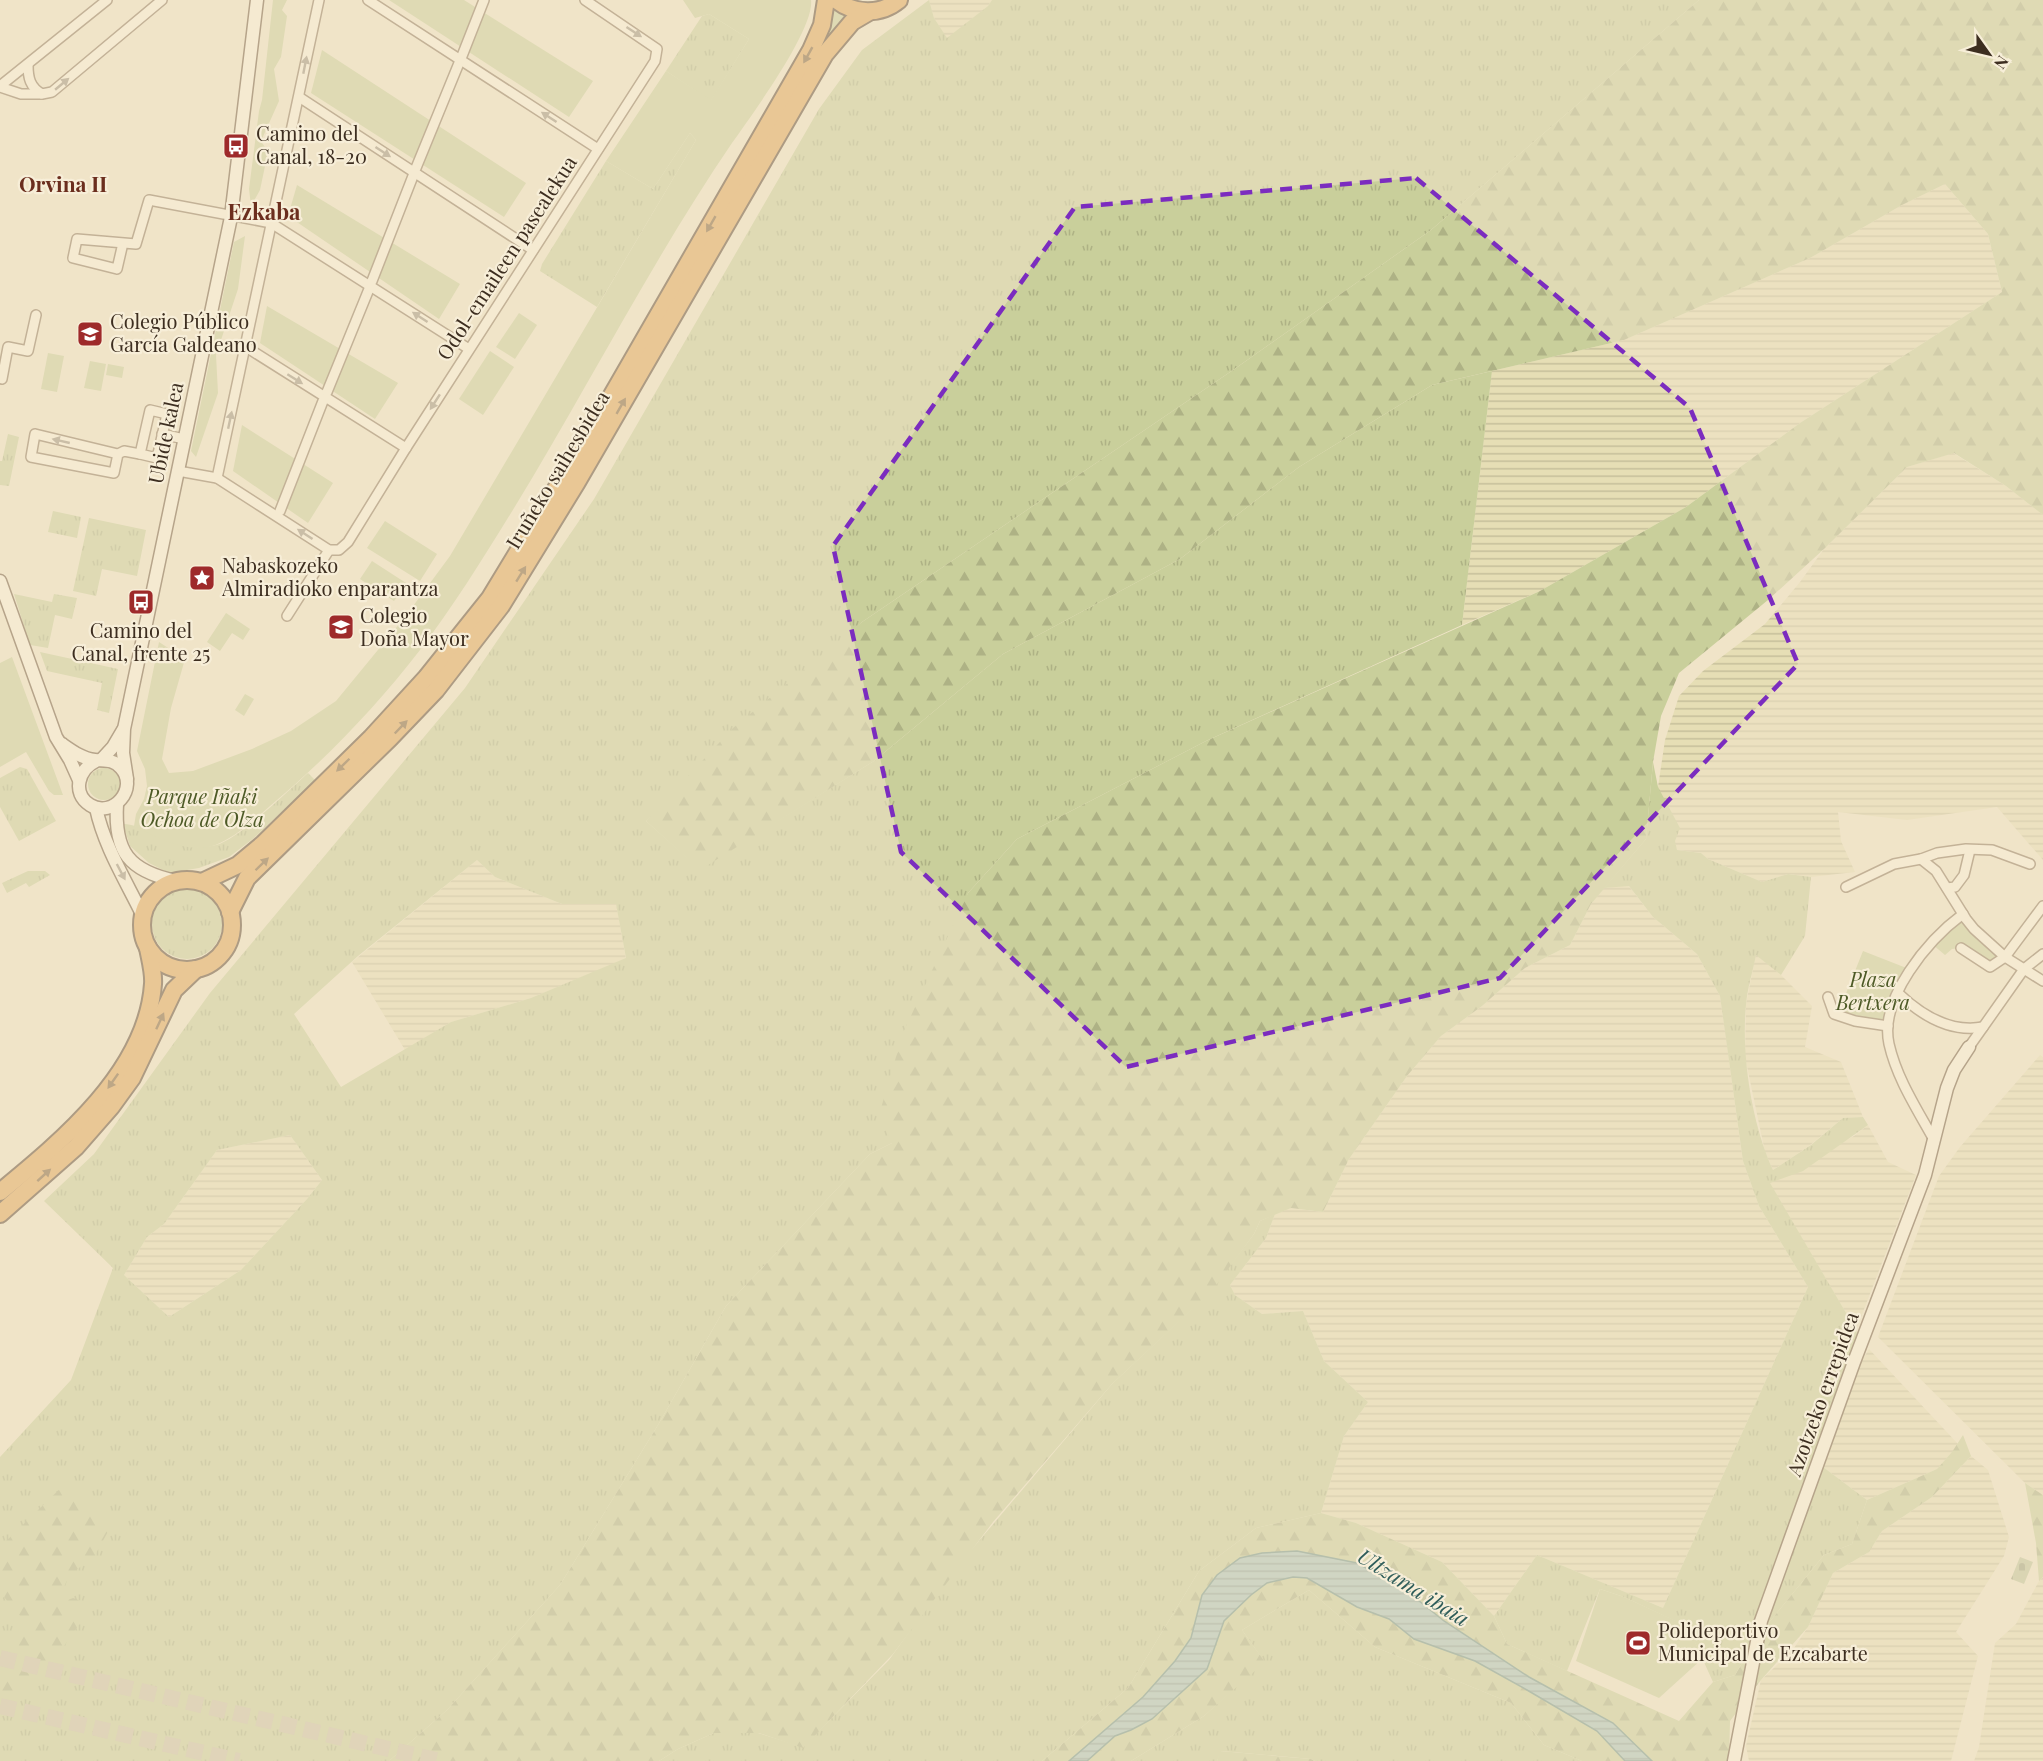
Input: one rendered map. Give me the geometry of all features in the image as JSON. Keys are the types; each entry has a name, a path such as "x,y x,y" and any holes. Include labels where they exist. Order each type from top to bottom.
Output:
{"highway":[{"name":"Iruñeko saihesbidea","path":"202,882 238,865 371,738 426,678 490,598 596,423 811,50 822,25 826,0"},
{"path":"837,0 853,10 869,12"},
{"name":"Iruñeko saihesbidea","path":"230,912 246,878 436,690 501,606 583,472 825,54 852,22 869,12 884,9 899,0"},
{"path":"0,1192 55,1147 88,1113 129,1055 146,1020 153,983 148,948 142,927 147,904 154,894 164,886 176,881 202,882 214,889 224,899 230,912 232,926 229,941 221,954 210,963 196,969 174,990 132,1078 111,1107 76,1147 0,1214"},
{"path":"148,948 169,966 196,969"}],"street":[{"path":"0,86 107,0"},
{"path":"0,86 21,94 52,92 162,0"},
{"name":"Ubide kalea","path":"127,779 123,753 124,729 231,217 257,0"},
{"path":"217,478 319,0"},
{"path":"368,0 598,149"},
{"path":"280,511 484,0"},
{"name":"Odol-emaileen pasealekua","path":"287,616 329,550 339,550 348,542 469,349 655,61 657,48 585,0"},
{"path":"28,65 28,78 35,89 42,94"},
{"path":"299,97 533,250"},
{"path":"123,243 117,269 73,258 77,239 136,244 149,200 272,223 469,349"},
{"path":"0,378 2,379 8,347 28,351 36,315"},
{"path":"246,347 406,448"},
{"path":"118,454 114,473 31,457 35,435 118,454 124,451 157,458 167,414 150,410 140,454"},
{"path":"162,434 184,439"},
{"path":"178,471 217,478 329,550"},
{"path":"0,581 58,741 79,780 84,800 96,808 111,807 117,804 126,793 127,779 120,767 115,763 77,754 58,741"},
{"name":"Ubide kalea","path":"99,760 113,747 124,729"},
{"path":"79,780 85,768 99,760"},
{"path":"117,804 117,832 130,860 153,876 176,881"},
{"path":"96,808 112,855 143,916"},
{"path":"1947,888 1955,887 1964,875 1970,850"},
{"path":"1846,887 1894,864 1938,854 1970,850 1992,850 2030,864"},
{"path":"1921,859 1936,871 1974,929 2006,957 2043,981"},
{"path":"1961,948 1990,967 2006,957 2043,906"},
{"path":"1934,1140 1895,1065 1888,1042 1888,1022 1909,969 1948,925 1963,914"},
{"path":"1969,1047 2024,969 2043,954"},
{"path":"1898,993 1913,1008 1943,1023 1960,1028 1983,1027"},
{"path":"1828,997 1834,1014 1856,1021 1888,1026"},
{"name":"Azotzeko errepidea","path":"1734,1761 1761,1621 1854,1362 1917,1199 1947,1088 1954,1070 1969,1047"}],"highlighted area":[{"path":"1416,178 1690,408 1798,664 1500,978 1126,1067 901,852 833,546 1075,207"}],"shaded area":[{"path":"929,0 992,0 988,6 947,39 934,18"},
{"path":"1945,184 1988,234 2002,292 1800,423 1686,507 1540,591 1462,625 1492,371 1624,340 1810,258 1902,205"},
{"path":"1953,453 2006,486 2043,515 2043,860 1997,807 1907,820 1838,812 1841,841 1855,872 1811,877 1788,874 1762,882 1708,859 1701,853 1677,850 1658,787 1665,740 1679,696 1703,671 1765,624 1824,549 1907,467"},
{"path":"477,860 495,877 562,904 616,903 626,959 531,998 451,1022 405,1050 352,962"},
{"path":"1628,885 1653,917 1697,954 1720,996 1743,1161 1759,1206 1808,1287 1663,1608 1537,1555 1494,1616 1442,1562 1356,1523 1321,1513 1344,1436 1368,1402 1324,1361 1303,1311 1262,1314 1235,1295 1230,1285 1266,1238 1275,1214 1291,1208 1323,1212 1349,1159 1407,1076 1441,1036 1482,1006 1525,968 1570,945 1591,904 1604,888"},
{"path":"1756,954 1812,1006 1805,1047 1841,1062 1863,1117 1843,1118 1809,1146 1773,1170 1765,1152 1745,1057 1746,1004"},
{"path":"2040,1055 2043,1057 2043,1495 2025,1483 1878,1337 1939,1176 1960,1147"},
{"path":"1868,1125 1888,1162 1916,1175 1856,1330 1768,1181 1854,1136"},
{"path":"290,1135 322,1180 241,1270 169,1317 124,1275 147,1237 164,1224 217,1150"},
{"path":"1869,1349 1959,1445 1937,1469 1867,1500 1823,1467 1858,1367"},
{"path":"1971,1456 1988,1470 2009,1537 2004,1556 1956,1632 1978,1656 1951,1761 1749,1761 1746,1746 1761,1680 1792,1651 1808,1627 1833,1573 1869,1552 1882,1531 1932,1497"},
{"path":"2043,1577 2043,1761 1974,1761 1979,1747 1995,1643 2016,1624"}],"green space":[{"path":"273,0 287,0 282,10 287,16 281,57 274,69 279,101 261,141 268,152 260,190 251,206 249,189"},
{"path":"389,0 464,0 593,81 569,117"},
{"name":"Parque Iñaki Ochoa de Olza","path":"683,0 811,0 810,13 793,51 702,188 646,280 539,467 456,600 420,650 368,712 310,770 240,831 220,843 199,848 176,844 134,826 136,814 144,799 147,786 145,769 137,751 159,642 185,659 171,708 162,759 169,773 193,771 252,749 291,731 336,701 405,617 450,556 696,140 690,133 653,189 606,161 666,71 711,100 749,39 709,14 695,18"},
{"path":"929,0 934,18 947,38 988,6 992,0 1699,0 1431,230 1236,368 862,622 646,821 700,869 874,761 1003,654 1180,559 1299,467 1432,385 1492,371 1462,625 1206,741 1017,839 968,893 892,1143 870,1154 726,1306 658,1425 560,1585 447,1710 389,1761 0,1761 0,1457 71,1380 113,1268 44,1201 94,1154 210,993 465,688 594,499 819,109 862,50","holes":["477,860 495,877 562,904 616,904 626,958 531,998 451,1022 341,1087 294,1014 358,956","290,1135 322,1180 241,1270 169,1317 124,1275 147,1237 164,1224 217,1150"]},
{"path":"1699,0 2043,0 2043,515 2006,486 1954,453 1907,467 1824,549 1768,600 1679,673 1661,716 1653,762 1646,839 1591,904 1570,945 1525,968 1482,1006 1441,1036 1407,1076 1349,1159 1323,1212 1291,1208 1260,1221 1254,1234 1212,1291 1112,1384 993,1522 893,1654 803,1748 759,1733 714,1733 678,1749 659,1761 389,1761 447,1710 560,1585 658,1425 726,1306 870,1154 892,1143 879,1115 903,1033 968,893 1017,839 1206,741 1540,591 1686,507 1800,423 2002,292 1988,234 1945,184 1902,205 1810,258 1624,340 1432,385 1299,467 1180,559 1003,654 874,761 700,870 646,821 733,728 862,622 1236,368 1431,230"},
{"path":"833,9 848,18 819,49 829,29"},
{"path":"709,14 749,39 711,101 666,71 702,16"},
{"path":"322,50 526,183 504,217 311,93"},
{"path":"690,133 696,140 597,307 540,271 542,264 606,161 653,189"},
{"path":"297,185 460,284 439,319 288,216"},
{"path":"245,236 238,289 216,355 218,393 196,457 191,451 234,242"},
{"path":"267,306 398,383 375,419 260,343"},
{"path":"519,313 537,325 515,359 496,347"},
{"path":"490,351 514,367 483,415 459,399"},
{"path":"48,353 64,356 57,392 41,389"},
{"path":"90,361 106,364 101,391 84,388"},
{"path":"108,364 124,367 122,378 106,375"},
{"path":"242,425 333,483 308,523 233,471"},
{"path":"8,434 19,437 9,486 0,485 0,461 2,461"},
{"path":"53,511 81,517 77,538 48,532"},
{"path":"89,518 146,530 137,576 102,569 96,596 73,591"},
{"path":"385,521 437,554 420,581 367,548"},
{"path":"372,561 406,583 394,601 360,579"},
{"path":"14,594 52,602 54,594 77,598 72,619 55,615 48,648 30,645"},
{"path":"226,613 250,629 243,640 232,633 220,651 207,642"},
{"path":"40,652 118,669 109,713 97,710 102,683 47,671"},
{"path":"12,657 63,795 54,795 49,791 26,752 0,767 0,663"},
{"path":"245,694 254,699 244,716 235,710"},
{"path":"1653,762 1658,787 1680,828 1675,841 1677,850 1701,853 1708,859 1762,882 1788,874 1811,877 1805,936 1781,975 1756,955 1747,999 1745,1046 1750,1089 1759,1132 1773,1170 1811,1145 1843,1118 1863,1117 1868,1125 1803,1171 1770,1183 1856,1330 1858,1367 1823,1467 1867,1500 1852,1544 1824,1555 1758,1636 1735,1675 1713,1682 1688,1627 1624,1597 1600,1589 1567,1671 1507,1644 1494,1616 1537,1555 1663,1608 1808,1287 1759,1206 1743,1161 1720,996 1697,954 1653,917 1629,886 1604,888 1646,839"},
{"path":"20,767 27,769 56,821 19,841 0,807 0,778"},
{"path":"104,768 115,773 120,784 115,795 104,800 93,795 88,784 93,773"},
{"path":"308,773 315,780 254,838 229,857 199,868 169,873 149,863 130,846 123,824 135,826 184,845 207,847 226,841 250,824"},
{"path":"28,871 45,871 50,875 29,887 26,883 7,893 2,883"},
{"path":"187,889 206,895 216,905 222,924 216,943 206,953 187,959 168,953 158,943 152,924 158,905 168,895"},
{"path":"1963,914 2005,957 1990,967 1961,948 1952,949 1945,955 1932,944"},
{"name":"Plaza Bertxera","path":"1863,951 1909,969 1888,1022 1842,1012 1843,1001"},
{"path":"1275,1214 1266,1238 1230,1285 1235,1295 1262,1314 1303,1311 1324,1361 1368,1402 1344,1436 1321,1513 1256,1528 1199,1571 1128,1688 1042,1761 659,1761 678,1749 714,1733 758,1733 803,1747 889,1660 950,1575 1112,1384 1210,1292 1254,1234 1260,1221"},
{"path":"1963,1435 1971,1456 1932,1497 1882,1531 1869,1552 1833,1573 1808,1627 1761,1680 1730,1721 1729,1761 1582,1761 1544,1745 1511,1703 1375,1647 1309,1590 1242,1630 1265,1662 1204,1716 1131,1761 1042,1761 1128,1688 1199,1571 1256,1528 1321,1513 1356,1523 1442,1562 1494,1616 1507,1644 1679,1721 1713,1682 1735,1675 1758,1636 1824,1555 1852,1544 1867,1500 1937,1469"},
{"path":"68,1481 110,1528 95,1555 69,1576 64,1587 42,1610 73,1598 81,1601 82,1620 60,1652 0,1710 0,1651 28,1625 4,1597 0,1600 0,1547"},
{"path":"2025,1483 2043,1495 2043,1577 2039,1581 2036,1543"},
{"path":"2020,1557 2033,1562 2024,1584 2011,1579"},
{"name":"Polideportivo Municipal de Ezcabarte","path":"1600,1589 1624,1597 1689,1627 1702,1659 1659,1698 1576,1661"},
{"path":"1309,1590 1375,1647 1511,1703 1544,1745 1582,1761 1315,1761 1221,1751 1217,1761 1131,1761 1204,1716 1264,1661 1242,1630"},
{"path":"1220,1751 1311,1759 1315,1761 1217,1761"}],"water":[{"path":"1297,1551 1357,1563 1403,1588 1444,1621 1529,1677 1613,1723 1652,1761 1625,1761 1597,1731 1475,1661 1414,1639 1389,1619 1357,1607 1307,1578 1293,1577 1267,1583 1224,1621 1207,1669 1152,1719 1115,1736 1087,1761 1069,1761 1143,1697 1175,1661 1191,1638 1202,1595 1217,1575 1240,1558 1262,1553"}],"tunnel":[{"path":"0,1658 440,1761"},
{"path":"0,1706 239,1761"}],"place":[{"name":"Camino del Canal, 18-20","path":"236,146"},
{"name":"Colegio Público García Galdeano","path":"90,334"},
{"name":"Nabaskozeko Almiradioko enparantza","path":"202,578"},
{"name":"Camino del Canal, frente 25","path":"141,602"},
{"name":"Colegio Doña Mayor","path":"341,627"},
{"name":"Polideportivo Municipal de Ezcabarte","path":"1638,1643"}],"district":[{"name":"Orvina II","path":"63,185"},
{"name":"Ezkaba","path":"264,212"}],"water label":[{"name":"Ultzama ibaia","path":"1413,1588"}]}
